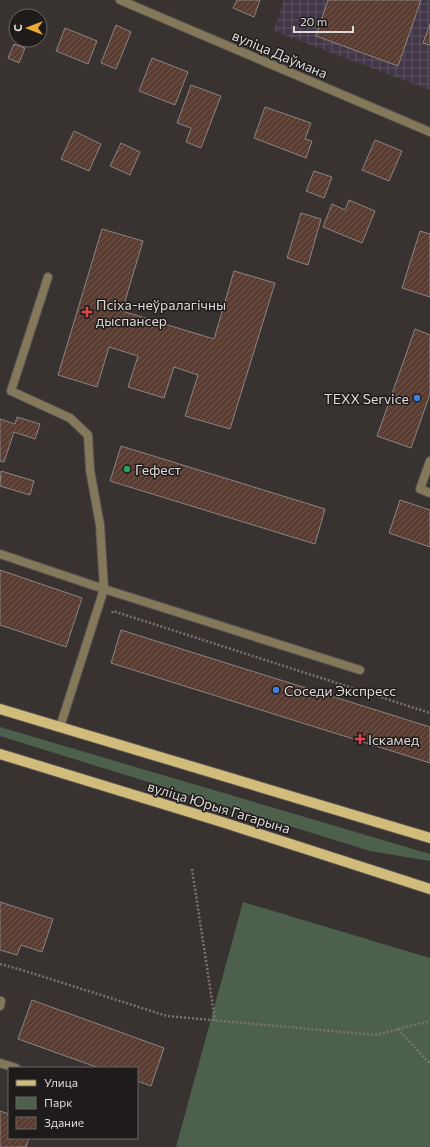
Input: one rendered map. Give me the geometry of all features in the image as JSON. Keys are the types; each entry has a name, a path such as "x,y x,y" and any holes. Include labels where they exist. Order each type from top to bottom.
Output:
{"main road":[{"path":"0,708 430,838"},
{"name":"вуліца Юрыя Гагарына","path":"0,754 430,888"}],"street":[{"name":"вуліца Даўмана","path":"120,0 430,132"},
{"path":"48,277 11,391 70,418 88,435 90,470 100,525 104,589 60,727"},
{"path":"430,461 420,489 430,493"},
{"path":"0,554 104,589 360,670"},
{"path":"0,1001 0,1006"},
{"path":"0,1063 13,1067"}],"path":[{"path":"111,618 113,611 430,713"},
{"path":"192,869 215,1020"},
{"path":"0,964 167,1016 375,1036 430,1021"},
{"path":"398,1029 430,1064"}],"shaded area":[{"path":"284,0 430,0 430,90 274,31"}],"green space":[{"path":"0,727 430,854 430,861 370,851 0,736"},
{"path":"243,902 430,958 430,1147 176,1147"}],"building":[{"path":"237,0 260,0 254,17 233,8"},
{"path":"328,0 421,0 398,66 316,36"},
{"path":"430,24 430,45 423,43"},
{"path":"116,25 131,32 116,69 101,63"},
{"path":"65,28 97,41 88,64 56,51"},
{"path":"12,48 25,48 19,63 8,58"},
{"path":"152,58 188,72 175,105 139,91"},
{"path":"191,85 221,96 201,148 186,142 191,128 177,123"},
{"path":"265,107 311,123 305,139 312,141 306,158 254,138"},
{"path":"74,131 101,144 89,171 61,159"},
{"path":"375,140 402,151 389,181 362,170"},
{"path":"121,143 140,152 130,175 110,166"},
{"path":"314,171 332,177 324,198 306,191"},
{"path":"349,200 375,211 362,243 323,227 332,204 345,210"},
{"path":"301,213 321,219 308,265 287,258"},
{"path":"102,229 143,241 122,311 214,339 234,271 275,283 230,429 185,416 198,375 174,367 164,398 128,387 138,356 109,347 97,387 58,375"},
{"path":"420,231 430,234 430,297 402,288"},
{"path":"415,329 430,335 430,394 411,448 377,436"},
{"path":"17,417 40,424 35,439 14,432 4,462 0,461 0,419 15,424"},
{"path":"121,446 325,509 315,544 110,481"},
{"path":"1,471 34,481 30,495 0,486"},
{"path":"400,500 430,510 430,547 389,533"},
{"path":"0,570 82,598 66,647 0,625"},
{"path":"121,630 430,727 430,763 111,663"},
{"path":"0,902 53,919 42,952 21,945 17,955 0,950"},
{"path":"32,1000 164,1048 151,1086 138,1081 138,1067 96,1067 18,1039"},
{"path":"0,1111 8,1114 8,1139 29,1139 26,1147 0,1147"}],"place":[{"name":"Псіха-неўралагічны дыспансер","path":"87,312"},
{"name":"TEXX Service","path":"417,398"},
{"name":"Гефест","path":"127,469"},
{"name":"Соседи Экспресс","path":"276,690"},
{"name":"Іскамед","path":"360,739"}]}
